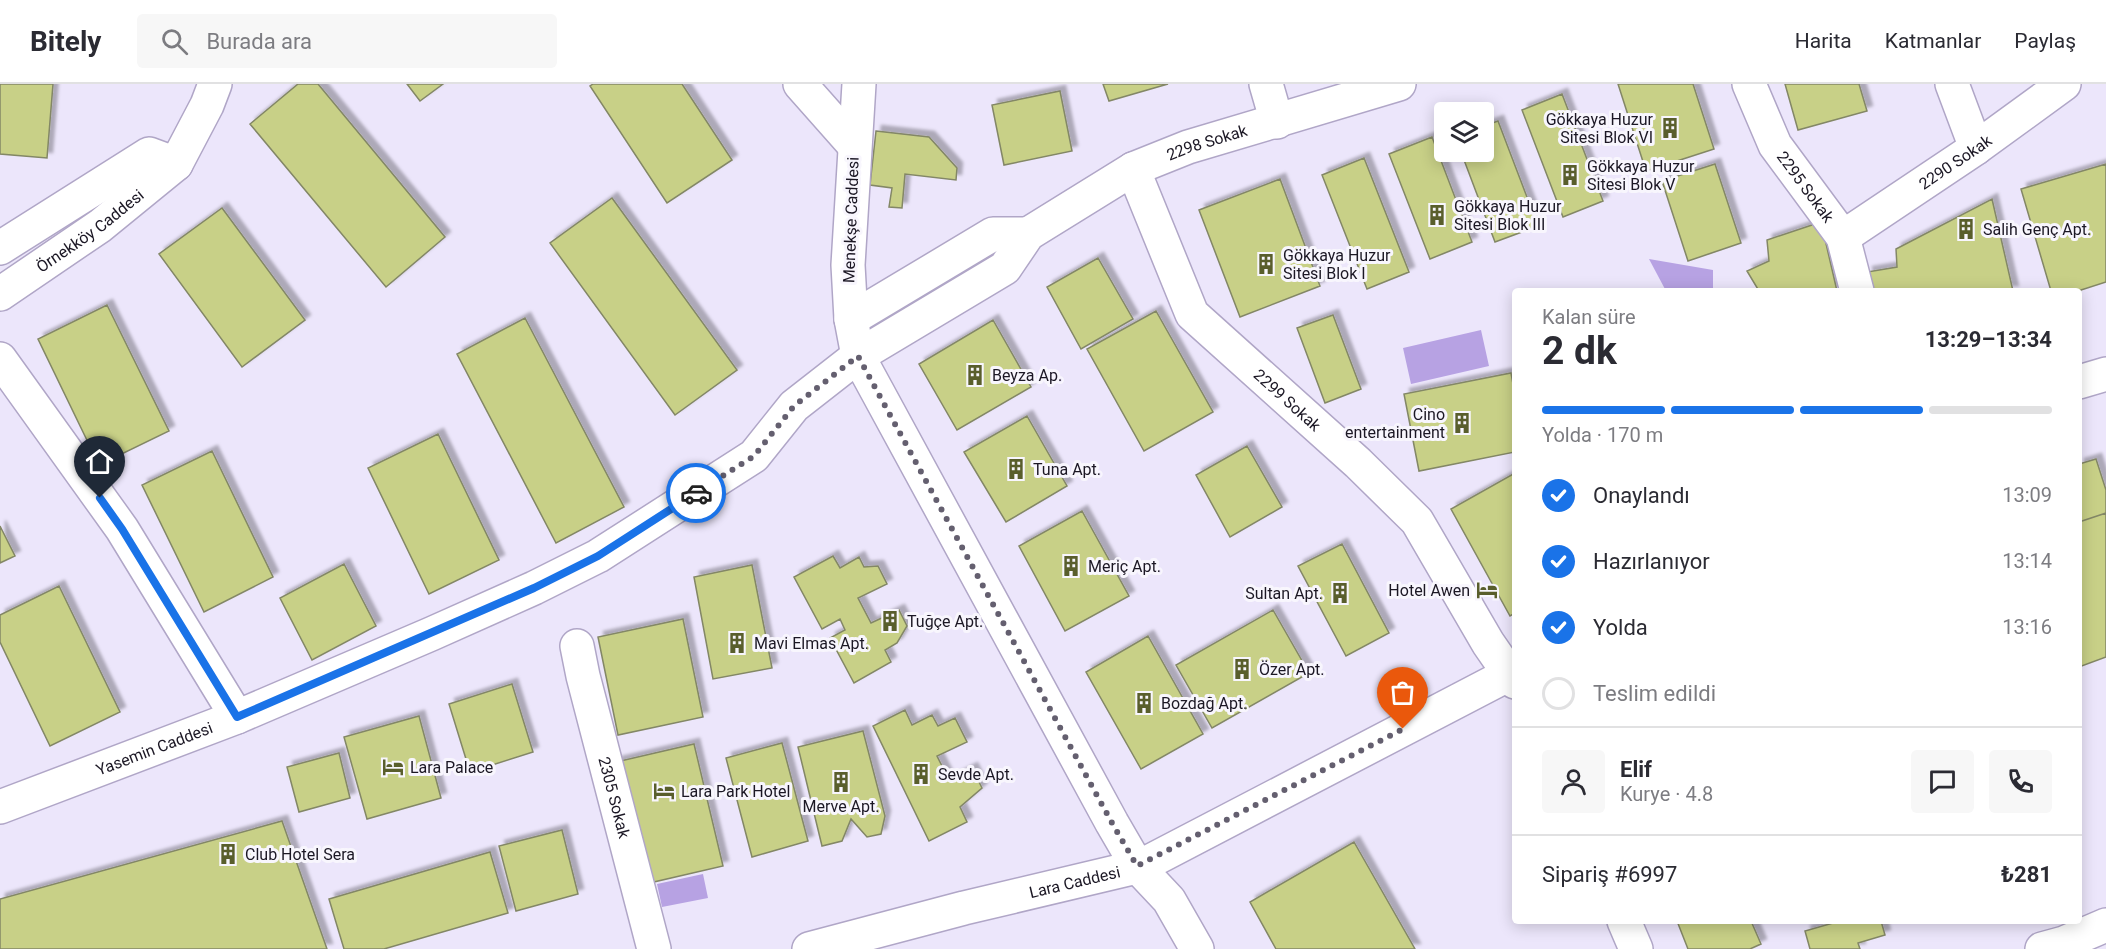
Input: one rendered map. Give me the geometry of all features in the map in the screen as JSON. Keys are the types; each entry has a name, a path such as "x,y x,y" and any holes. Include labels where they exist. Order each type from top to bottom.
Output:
{"street":[{"name":"Örnekköy Caddesi","path":"0,294 100,226 176,164 207,105 215,84"},
{"path":"800,84 854,145"},
{"name":"Menekşe Caddesi","path":"860,84 854,145 848,265 850,319 858,356 1112,823 1137,866 1169,900 1197,949"},
{"path":"1266,84 1277,122"},
{"name":"2298 Sokak","path":"858,356 1005,268 1028,234 1133,169 1188,147 1399,84"},
{"name":"2295 Sokak","path":"1749,84 1775,145 1843,237 1856,288"},
{"path":"1952,84 1976,148"},
{"name":"2290 Sokak","path":"1843,237 1976,148 2064,84"},
{"name":"Örnekköy Caddesi","path":"0,248 149,154 176,164"},
{"name":"2299 Sokak","path":"1133,169 1192,314 1358,463 1417,521 1488,643 1512,675"},
{"path":"850,319 993,234 1028,234"},
{"name":"Yasemin Caddesi","path":"0,807 237,717 452,625 598,556 754,456 794,406 858,356"},
{"path":"0,359 122,529 237,717"},
{"path":"2082,381 2106,374"},
{"name":"2305 Sokak","path":"578,646 583,676 654,949"},
{"name":"Lara Caddesi","path":"808,949 1137,866 1512,677"},
{"path":"1625,924 1636,949"},
{"path":"2057,947 2106,925"}],"shaded area":[{"path":"1649,259 1713,270 1713,288 1664,288"},
{"path":"1481,330 1489,366 1411,384 1403,348"},
{"path":"703,874 708,898 662,907 657,884"}],"building":[{"path":"0,84 53,84 47,158 0,154"},
{"path":"298,84 318,84 445,237 386,287 250,124"},
{"path":"407,84 443,84 420,101"},
{"path":"593,84 682,84 732,160 667,203 590,86"},
{"path":"1103,84 1168,84 1109,101"},
{"name":"Gökkaya Huzur Sitesi Blok VI","path":"1618,84 1693,84 1714,149 1646,171"},
{"path":"1785,84 1859,84 1867,111 1798,130"},
{"path":"1060,91 1072,151 1004,165 992,105"},
{"name":"Gökkaya Huzur Sitesi Blok V","path":"1562,94 1603,201 1563,217 1522,110"},
{"path":"1498,121 1538,226 1495,242 1465,162 1494,162 1494,122"},
{"path":"876,131 929,137 957,168 956,180 905,174 902,208 889,207 892,188 870,185"},
{"name":"Gökkaya Huzur Sitesi Blok III","path":"1432,137 1434,162 1442,162 1472,242 1430,259 1389,154"},
{"path":"1364,158 1409,272 1367,289 1322,175"},
{"path":"1715,164 1741,243 1688,261 1662,181"},
{"path":"2106,164 2106,282 2082,290 2050,288 2021,189"},
{"name":"Gökkaya Huzur Sitesi Blok I","path":"1280,179 1320,286 1240,317 1199,210"},
{"path":"612,198 737,370 675,415 550,243"},
{"name":"Salih Genç Apt.","path":"1992,199 2012,288 1870,288 1867,272 1897,267 1896,249"},
{"path":"222,208 305,320 242,367 159,254"},
{"path":"1821,222 1836,288 1757,288 1747,271 1769,261 1767,240"},
{"path":"1098,258 1133,319 1081,349 1047,287"},
{"path":"107,305 169,431 99,465 38,339"},
{"path":"1156,311 1213,412 1144,451 1087,349"},
{"path":"1333,315 1361,389 1325,403 1297,328"},
{"path":"525,318 624,507 556,543 457,354"},
{"name":"Beyza Ap.","path":"993,320 1031,387 957,430 919,364"},
{"name":"Cino entertainment","path":"1511,373 1512,453 1419,471 1404,394"},
{"name":"Tuna Apt.","path":"1027,416 1067,486 1006,522 964,452"},
{"path":"438,434 499,560 429,594 368,468"},
{"path":"1247,446 1282,507 1230,537 1196,475"},
{"path":"212,451 273,577 204,612 142,485"},
{"path":"2096,459 2106,490 2106,513 2082,521 2082,463"},
{"path":"1512,475 1512,615 1510,616 1451,509"},
{"name":"Meriç Apt.","path":"1082,511 1129,596 1065,631 1019,546"},
{"path":"2106,513 2106,657 2082,666 2082,521"},
{"path":"0,526 15,556 0,563"},
{"name":"Sultan Apt.","path":"1342,544 1389,633 1346,656 1298,566"},
{"name":"Tuğçe Apt.","path":"833,556 840,568 859,557 864,567 878,566 887,584 858,598 871,623 899,610 907,626 897,643 885,650 891,662 854,683 830,638 845,630 840,619 822,629 794,577"},
{"path":"344,564 376,626 312,660 280,598"},
{"name":"Mavi Elmas Apt.","path":"752,565 772,668 713,679 694,577"},
{"path":"59,586 120,712 50,746 0,642 0,615"},
{"name":"Özer Apt.","path":"1273,610 1309,673 1212,728 1176,665"},
{"path":"683,619 703,717 618,735 598,637"},
{"name":"Bozdağ Apt.","path":"1148,636 1203,734 1141,769 1086,672"},
{"path":"512,684 533,752 470,772 449,704"},
{"name":"Sevde Apt.","path":"905,710 912,725 932,715 938,726 955,718 967,742 937,756 949,780 972,768 982,788 960,807 967,822 929,841 873,726"},
{"name":"Lara Palace","path":"419,716 441,798 367,819 344,737"},
{"name":"Merve Apt.","path":"863,731 885,816 881,834 867,837 851,819 842,841 822,846 798,747"},
{"path":"782,743 808,841 752,857 726,758"},
{"name":"Lara Park Hotel","path":"694,744 723,866 645,884 616,762"},
{"path":"339,753 350,798 299,812 287,767"},
{"name":"Club Hotel Sera","path":"282,821 327,949 0,949 0,899"},
{"name":"Club Hotel Sera","path":"282,821 327,949 0,949 0,899"},
{"path":"562,830 578,894 516,911 499,846"},
{"path":"562,830 578,894 516,911 499,846"},
{"path":"1354,842 1415,949 1276,949 1250,902"},
{"name":"Club Hotel Sera","path":"490,852 508,913 384,949 344,949 329,899"},
{"name":"Club Hotel Sera","path":"490,852 508,913 384,949 344,949 329,899"},
{"path":"1678,924 1752,924 1761,944 1750,949 1688,949"},
{"path":"1830,924 1882,924 1885,935 1858,943 1860,949 1810,949 1805,931"}],"way so far":[{"path":"696,493 754,456 794,406 858,356 1137,866 1141,866 1403,729"}],"place":[{"name":"Gökkaya Huzur Sitesi Blok VI","path":"1670,128"},
{"name":"Gökkaya Huzur Sitesi Blok V","path":"1570,175"},
{"name":"Gökkaya Huzur Sitesi Blok III","path":"1437,215"},
{"name":"Salih Genç Apt.","path":"1966,229"},
{"name":"Gökkaya Huzur Sitesi Blok I","path":"1266,264"},
{"name":"Beyza Ap.","path":"975,375"},
{"name":"Cino entertainment","path":"1462,423"},
{"name":"Tuna Apt.","path":"1016,469"},
{"name":"Meriç Apt.","path":"1071,566"},
{"name":"Hotel Awen","path":"1487,590"},
{"name":"Sultan Apt.","path":"1340,593"},
{"name":"Tuğçe Apt.","path":"890,621"},
{"name":"Mavi Elmas Apt.","path":"737,643"},
{"name":"Özer Apt.","path":"1242,669"},
{"name":"Bozdağ Apt.","path":"1144,703"},
{"name":"Lara Palace","path":"393,767"},
{"name":"Sevde Apt.","path":"921,774"},
{"name":"Merve Apt.","path":"841,782"},
{"name":"Lara Park Hotel","path":"664,791"},
{"name":"Club Hotel Sera","path":"228,854"}],"route":[{"path":"100,498 122,529 237,717 534,588 598,556 696,493"}]}
